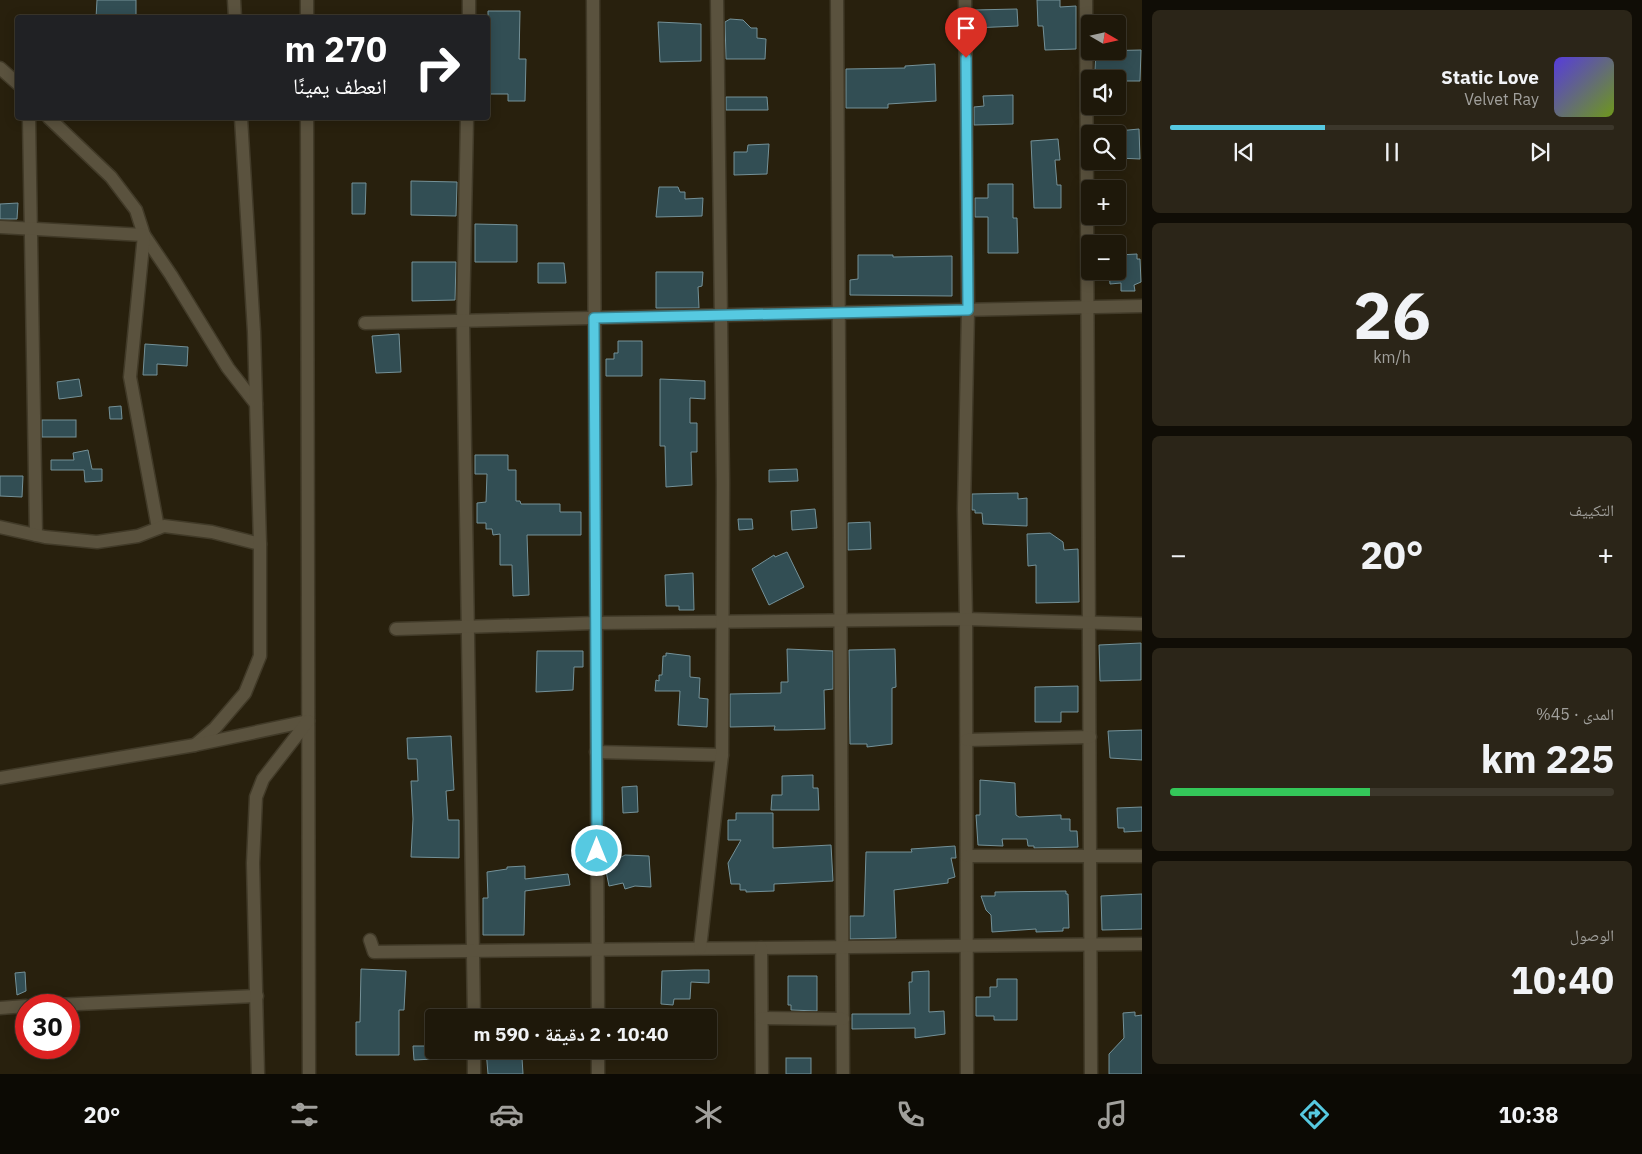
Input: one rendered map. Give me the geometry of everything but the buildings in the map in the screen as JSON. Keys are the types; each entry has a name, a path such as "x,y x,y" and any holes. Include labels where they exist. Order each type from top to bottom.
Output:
{"street":[{"path":"234,0 236,15"},
{"path":"307,0 307,15"},
{"path":"469,0 469,15"},
{"path":"593,0 598,1009"},
{"path":"700,948 722,755 724,622 722,315 717,0"},
{"path":"837,0 843,1074"},
{"path":"965,0 968,310 964,454 967,740 967,1074"},
{"path":"1086,0 1091,1074"},
{"path":"0,68 15,81"},
{"path":"29,120 36,535"},
{"path":"51,120 111,177 136,210 144,235 228,368 256,404"},
{"path":"195,745 215,728 245,693 260,656 260,544 256,404 242,120"},
{"path":"308,120 309,1074"},
{"path":"467,120 463,321 474,1009"},
{"path":"0,227 144,235"},
{"path":"144,235 130,377 158,528"},
{"path":"366,323 1142,306"},
{"path":"0,527 36,535 97,542 138,536 164,526 212,532 260,544"},
{"path":"396,629 596,623 966,619 1142,624"},
{"path":"0,778 195,745 308,721"},
{"path":"258,1074 253,863 256,797 263,779 308,721"},
{"path":"967,740 1090,737"},
{"path":"596,752 722,755"},
{"path":"967,856 1142,856"},
{"path":"370,940 374,952 1142,944"},
{"path":"761,948 762,1074"},
{"path":"80,1004 257,996"},
{"path":"0,1008 15,1007"},
{"path":"762,1018 843,1019"},
{"path":"474,1059 474,1074"},
{"path":"598,1059 598,1074"}],"route":[{"path":"597,851 594,318 968,310 966,58"}]}
